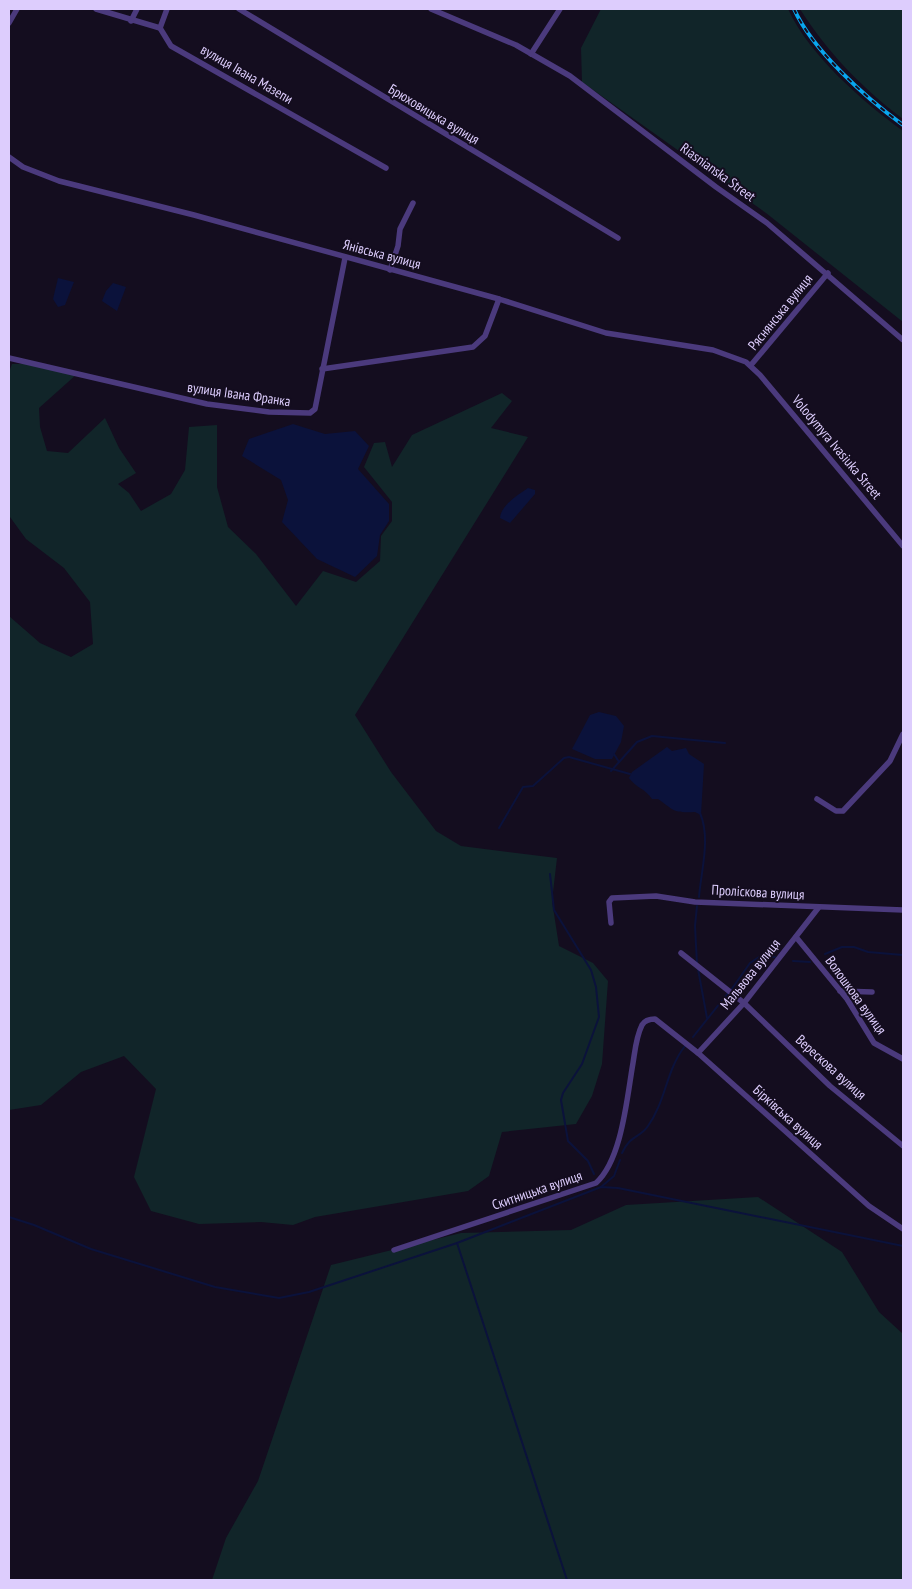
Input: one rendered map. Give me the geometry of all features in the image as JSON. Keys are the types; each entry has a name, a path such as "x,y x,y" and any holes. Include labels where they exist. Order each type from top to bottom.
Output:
{"street":[{"path":"9,23 17,9"},
{"path":"96,9 131,21 160,28 167,9"},
{"path":"131,21 137,9"},
{"name":"Брюховицька вулиця","path":"239,9 618,238"},
{"name":"Riasnianska Street","path":"431,9 507,41 570,76 716,187 767,223 828,273 903,340"},
{"path":"531,54 560,9"},
{"name":"вулиця Івана Мазепи","path":"160,28 171,46 386,168"},
{"name":"Янівська вулиця","path":"9,157 23,167 59,181 194,215 345,258 499,298 606,333 713,350 751,365"},
{"path":"390,270 398,246 400,229 413,203"},
{"name":"вулиця Івана Франка","path":"9,358 207,404 310,414 315,409 345,258"},
{"name":"Ряснянська вулиця","path":"751,365 828,273"},
{"path":"322,369 473,347 485,336 499,298"},
{"name":"Volodymyra Ivasiuka Street","path":"751,365 903,546"},
{"path":"817,799 836,811 843,811 890,760 903,734"},
{"name":"Проліскова вулиця","path":"611,923 609,902 612,898 656,896 694,902 903,910"},
{"name":"Мальвова вулиця","path":"698,1053 744,1003 819,907"},
{"name":"Волошкова вулиця","path":"796,937 840,991 874,1043 903,1059"},
{"name":"Верескова вулиця","path":"680,953 744,1003 830,1086 903,1146"},
{"path":"840,991 872,992"},
{"name":"Скитницька вулиця","path":"394,1250 596,1183 610,1168 619,1133 636,1042 642,1025 650,1019 659,1020"},
{"name":"Бірківська вулиця","path":"659,1020 869,1206 903,1229"}],"green space":[{"path":"601,9 788,9 809,44 838,76 854,92 903,131 903,322 766,213 582,82 581,48"},
{"path":"800,9 903,9 903,119 847,69 822,40"},
{"path":"12,364 41,364 77,374 39,408 40,427 47,451 68,453 105,418 119,448 136,473 118,484 129,493 141,511 171,494 185,470 189,427 217,425 217,487 228,527 256,554 296,606 323,571 356,582 380,561 381,536 392,521 392,502 364,467 374,443 385,442 392,467 412,435 502,393 512,401 491,428 528,437 355,715 391,772 436,831 461,846 557,858 552,901 559,946 593,963 608,981 602,1064 592,1096 576,1124 502,1132 489,1176 468,1191 315,1217 293,1225 261,1222 199,1224 151,1211 134,1177 156,1089 124,1056 81,1072 41,1105 9,1110 9,616 40,643 71,657 93,644 90,602 64,568 26,539 10,517 9,372"},
{"path":"758,1197 842,1252 879,1312 903,1334 903,1580 212,1580 226,1538 258,1481 331,1265 461,1233 571,1230 626,1205"}],"shaded area":[{"path":"58,278 74,282 65,305 58,307 53,299"},
{"path":"113,283 126,287 117,311 102,301 106,291"},
{"path":"293,424 325,434 355,431 369,446 358,469 389,504 389,521 380,535 377,556 355,577 317,559 282,522 288,500 281,480 242,456 249,439"},
{"path":"528,488 535,490 535,494 510,523 500,518 503,509"},
{"path":"599,712 616,716 624,726 621,742 612,759 595,759 572,749 590,715"},
{"path":"667,747 672,751 686,748 689,754 704,764 701,815 695,812 682,812 671,809 658,799 652,799 629,778 632,772"}],"waterway":[{"path":"611,771 637,742 652,736 725,743"},
{"path":"614,754 619,762"},
{"path":"499,828 523,787 533,786 564,758 569,757 630,774"},
{"path":"699,897 705,844 705,833 700,813"},
{"path":"550,874 554,910 591,970 596,987 599,1017 582,1064 563,1093 561,1100 568,1141 588,1161 594,1174"},
{"path":"697,906 695,926 697,964"},
{"path":"825,954 842,947 854,947 868,952 903,955"},
{"path":"731,990 750,963 759,957 775,957"},
{"path":"793,961 810,962"},
{"path":"698,969 707,1018"},
{"path":"693,1037 728,993"},
{"path":"622,1153 629,1142 645,1130 654,1116 674,1065 685,1046"},
{"path":"601,1187 614,1176 620,1160"},
{"path":"9,1217 34,1225 91,1249 215,1287 279,1298 309,1292 457,1243 601,1187 618,1188 903,1246"},
{"path":"457,1243 567,1580"}],"railway":[{"path":"794,9 814,41 842,73 857,88 903,125"}]}
